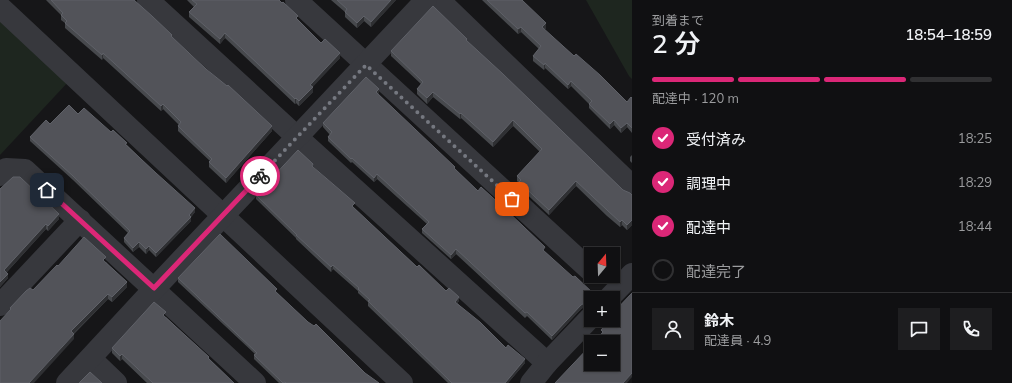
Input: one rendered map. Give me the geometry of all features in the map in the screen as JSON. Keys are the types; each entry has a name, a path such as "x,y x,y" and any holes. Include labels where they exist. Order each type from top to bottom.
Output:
{"street":[{"path":"148,0 297,137 547,362"},
{"path":"296,0 584,265"},
{"path":"67,383 91,359 154,288 426,0"},
{"path":"439,0 632,186"},
{"path":"0,7 402,383"},
{"path":"0,176 6,169 25,170 255,383"},
{"path":"0,306 80,220"},
{"path":"616,291 632,274"},
{"path":"603,283 609,291"},
{"path":"531,383 547,362 584,324"},
{"path":"91,359 116,383"}],"shaded area":[{"path":"586,0 632,0 632,79 629,76"},
{"path":"0,15 69,81 0,155"}],"building":[{"path":"51,0 134,0 206,69 227,86 228,85 272,126 226,178 209,162 212,159 178,126 181,122 163,104 161,106 103,53 102,55 65,23 67,21 61,15 63,13"},
{"path":"192,0 279,0 298,16 296,18 321,43 325,39 340,53 310,85 313,87 299,101 296,98 295,99 225,33 220,39 189,12 197,4"},
{"path":"337,0 391,0 371,22 364,16 357,23 345,12 347,9"},
{"path":"487,0 522,0 546,23 542,27 574,56 576,54 627,102 631,97 632,98 632,128 627,123 621,128 614,120 610,124 589,104 592,101 571,81 568,85 545,63 544,65 533,56 541,46 521,27 518,29"},
{"path":"433,6 467,39 466,40 623,190 632,195 632,220 627,225 622,220 620,222 576,181 549,210 519,182 521,180 517,176 542,149 513,120 493,142 461,113 460,114 433,92 427,98 417,89 423,82 391,51"},
{"path":"366,77 379,89 376,92 455,167 454,168 478,191 481,187 545,247 543,250 591,291 584,291 584,303 552,336 456,249 451,255 422,229 429,222 377,174 374,178 352,158 351,159 328,137 332,132 323,123"},
{"path":"69,105 78,114 84,108 111,132 113,130 127,143 125,144 195,208 189,215 191,217 156,253 149,246 146,249 139,242 133,248 124,238 130,231 30,137 46,120 50,124"},
{"path":"298,150 313,164 312,166 355,203 352,206 417,267 419,265 446,291 449,288 459,297 455,302 480,322 506,348 508,345 525,359 505,383 452,383 368,301 370,300 358,289 359,288 333,265 331,267 256,195"},
{"path":"13,177 20,177 59,214 48,226 46,224 4,270 8,274 0,282 0,189"},
{"path":"220,234 277,289 275,291 308,322 314,326 316,324 365,373 379,383 283,383 254,355 257,353 178,278"},
{"path":"84,237 106,257 103,260 127,282 112,297 108,294 71,331 74,334 29,383 0,383 0,321 26,291 30,288 33,290 57,265 58,266"},
{"path":"632,293 632,373 623,383 555,383 584,352 584,371 620,371 620,335 600,335 603,332 601,330 604,327 620,327 620,306"},
{"path":"154,302 166,312 163,315 209,357 208,358 234,383 153,383 122,354 120,356 112,348"},
{"path":"90,372 102,383 79,383"}],"way so far":[{"path":"260,176 366,65 512,199"}],"route":[{"path":"47,190 154,288 260,176"}]}
